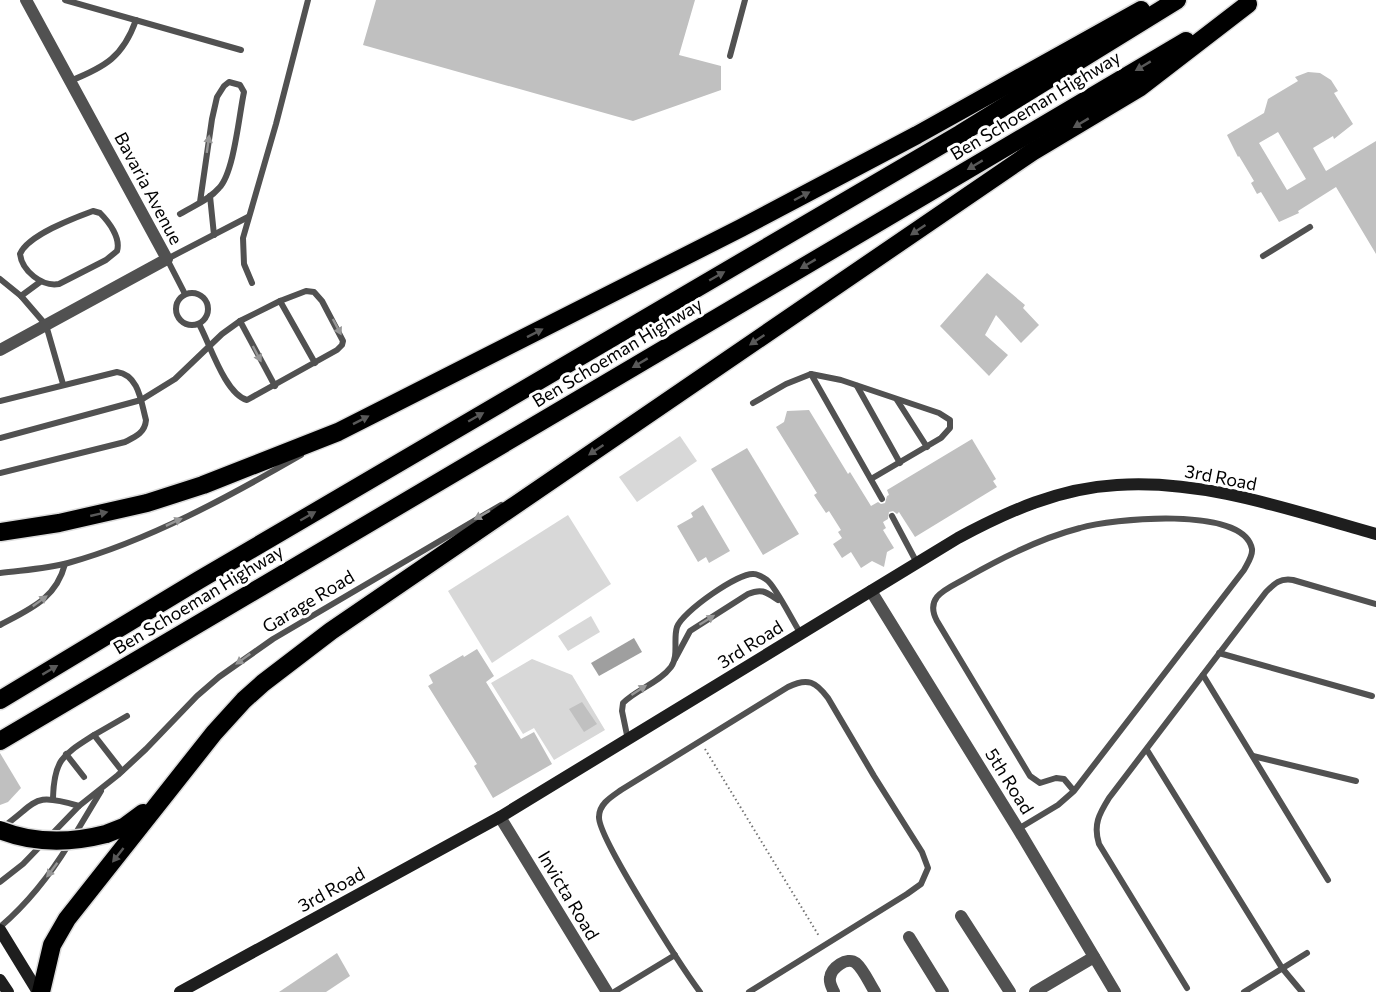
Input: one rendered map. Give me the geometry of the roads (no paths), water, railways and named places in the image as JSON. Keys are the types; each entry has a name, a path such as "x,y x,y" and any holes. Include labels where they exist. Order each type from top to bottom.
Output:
{"highway":[{"path":"0,541 203,485 338,432 752,223 917,135 1124,18 1163,0"},
{"name":"Ben Schoeman Highway","path":"0,700 209,574 960,134 1177,0"},
{"path":"39,992 47,959 58,932 214,733 244,700 292,659 1032,152 1139,88 1251,2"},
{"name":"Ben Schoeman Highway","path":"0,741 1251,2"},
{"path":"0,532 59,523"},
{"path":"0,830 30,838 55,841 82,840 124,827 167,793"}],"street":[{"name":"Bavaria Avenue","path":"0,350 168,259 26,0"},
{"name":"3rd Road","path":"180,992 500,817 917,563 996,517 1035,502 1081,490 1115,485 1157,484 1220,493 1376,534"},
{"name":"5th Road","path":"872,591 1115,992"},
{"name":"Invicta Road","path":"500,817 607,992"},
{"path":"961,916 1010,992"},
{"path":"0,929 39,992"},
{"path":"909,937 943,992"},
{"path":"1035,992 1094,957"},
{"path":"834,992 830,978 832,973 842,963 848,961 856,964 874,992"},
{"path":"0,980 8,992"}],"lane":[{"path":"65,0 241,50"},
{"path":"252,283 244,264 243,238 308,0"},
{"path":"730,56 745,0"},
{"path":"70,81 95,71 114,58 130,37 136,21"},
{"path":"180,214 200,202 210,196 225,180 244,92 237,83 229,82 217,97 200,202"},
{"path":"210,196 214,235"},
{"path":"93,212 100,213 118,240 117,251 106,260 59,284 40,282 23,263 20,254 24,247 36,238 84,215 93,212"},
{"path":"184,294 168,259 248,217"},
{"path":"1263,256 1310,227"},
{"path":"0,279 21,296 46,325 63,384"},
{"path":"21,296 40,282"},
{"path":"0,438 141,400 175,379 210,345 240,321 306,291 314,292 322,301 342,335 342,345 251,400 241,399 230,387 210,345 199,324"},
{"path":"196,293 208,305 207,316 199,324 188,325 176,314 177,303 184,294 196,293"},
{"path":"280,301 315,363"},
{"path":"240,321 275,386"},
{"path":"0,401 117,372 129,375 134,383 146,420 146,426 135,437 125,442 0,473"},
{"path":"811,374 882,499"},
{"path":"753,403 786,384 811,374 823,375 939,413 950,420 950,428 947,432 927,447 871,479"},
{"path":"856,386 900,462"},
{"path":"897,399 927,447"},
{"path":"0,573 65,564 113,548 182,518 294,459 338,432"},
{"name":"Garage Road","path":"0,882 23,864 79,806 146,749 197,696 246,657 435,542 553,479"},
{"path":"892,516 917,563"},
{"path":"1018,829 1058,805 1074,790 1244,570 1252,549 1236,531 1226,526 1195,520 1162,518 1126,520 1082,527 1043,540 987,566 939,595 932,603 932,611 937,621 1030,776 1040,783 1056,778 1064,779 1074,790"},
{"path":"0,625 26,611 55,589 62,577 65,564"},
{"path":"673,665 676,627 682,618 700,601 743,576 755,574 768,580 801,634"},
{"path":"1187,988 1099,844 1096,834 1098,816 1109,798 1266,592 1282,580 1293,580 1376,604"},
{"path":"628,740 622,711 623,703 629,696 666,673 673,665 690,631 757,590 782,602"},
{"path":"1220,653 1372,696"},
{"path":"1203,675 1328,880"},
{"path":"700,992 607,843 598,821 599,812 614,794 788,687 804,681 813,683 828,698 922,852 928,868 921,884 749,992"},
{"path":"53,798 54,775 66,754 127,716"},
{"path":"94,735 122,771"},
{"path":"1147,750 1282,968 1302,992"},
{"path":"66,754 84,777"},
{"path":"1253,756 1356,781"},
{"name":"Garage Road","path":"0,929 19,911 61,857 105,785"},
{"path":"0,830 39,800 53,798 79,806"},
{"path":"1244,992 1307,953"},
{"path":"614,992 675,955"}]}
